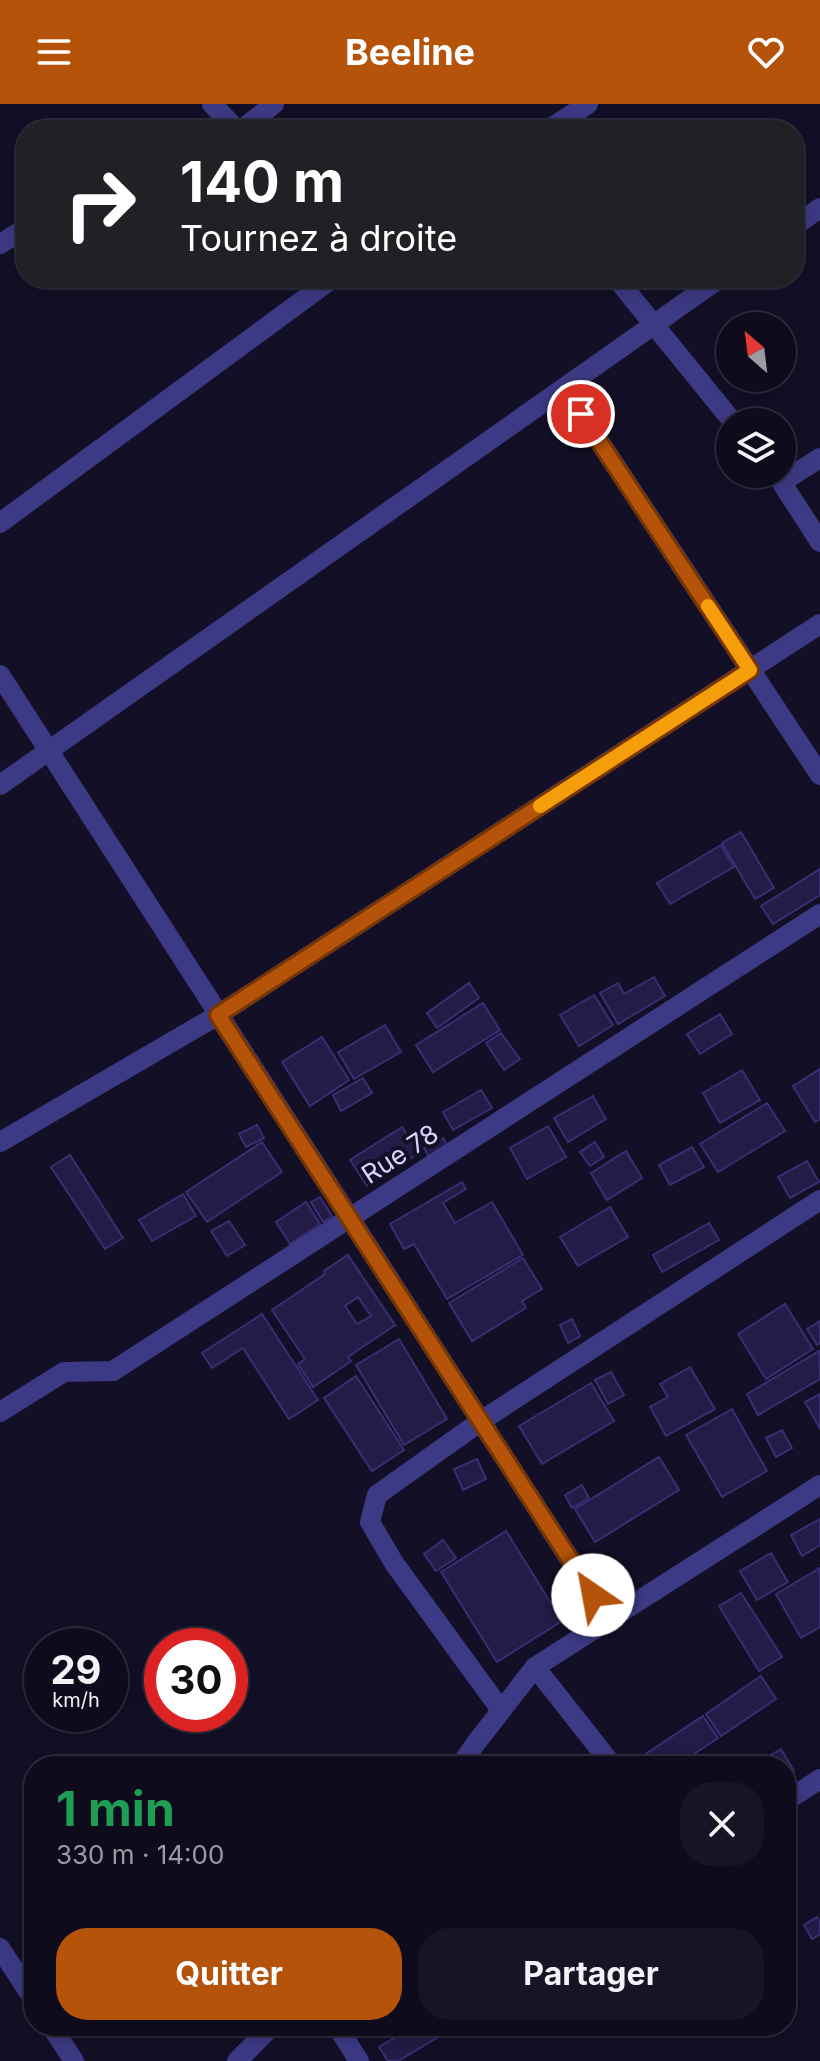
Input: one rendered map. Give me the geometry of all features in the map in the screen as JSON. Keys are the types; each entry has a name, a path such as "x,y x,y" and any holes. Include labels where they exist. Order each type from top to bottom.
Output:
{"street":[{"path":"212,104 229,120"},
{"path":"252,120 274,104"},
{"path":"563,120 588,104"},
{"path":"0,523 319,288"},
{"path":"624,288 722,408"},
{"path":"0,785 706,288"},
{"path":"564,388 820,775"},
{"path":"796,470 820,458"},
{"path":"785,488 820,542"},
{"path":"0,1142 218,1015 820,624"},
{"path":"0,675 609,1620"},
{"name":"Rue 78","path":"0,1412 64,1372 113,1371 820,914"},
{"path":"501,1710 394,1563 370,1522 377,1495 481,1421 820,1200"},
{"path":"467,1756 535,1667 820,1485"},
{"path":"535,1667 605,1756"},
{"path":"796,1795 820,1779"},
{"path":"0,1948 24,1985"},
{"path":"58,2036 74,2061"},
{"path":"237,2061 262,2036"},
{"path":"343,2036 359,2061"}],"building":[{"path":"741,832 774,888 755,899 722,843"},
{"path":"721,845 734,867 670,904 657,883"},
{"path":"820,869 820,895 773,924 761,906"},
{"path":"654,977 665,996 618,1024 600,993 618,983 624,994"},
{"path":"469,983 479,998 437,1028 427,1013"},
{"path":"594,995 613,1025 579,1046 560,1015"},
{"path":"483,1003 500,1030 433,1072 416,1045"},
{"path":"720,1014 732,1034 700,1054 687,1034"},
{"path":"385,1025 401,1052 354,1079 338,1052"},
{"path":"501,1033 520,1059 504,1070 486,1043"},
{"path":"322,1037 349,1080 310,1106 282,1062"},
{"path":"820,1069 820,1119 815,1122 793,1086"},
{"path":"742,1070 760,1100 720,1123 703,1093"},
{"path":"363,1078 372,1093 341,1111 333,1095"},
{"path":"481,1090 492,1108 453,1130 443,1112"},
{"path":"593,1096 606,1119 568,1142 554,1118"},
{"path":"767,1103 785,1131 718,1172 700,1144"},
{"path":"257,1125 264,1138 246,1147 239,1134"},
{"path":"548,1126 566,1157 527,1179 510,1148"},
{"path":"402,1127 419,1153 367,1186 350,1160"},
{"path":"443,1138 453,1156 434,1167 424,1148"},
{"path":"262,1142 282,1172 207,1222 186,1192"},
{"path":"595,1142 604,1157 590,1166 580,1152"},
{"path":"692,1147 704,1167 670,1185 659,1165"},
{"path":"626,1151 642,1178 607,1200 591,1173"},
{"path":"70,1155 123,1238 105,1249 51,1167"},
{"path":"807,1161 819,1182 790,1198 778,1177"},
{"path":"462,1182 466,1189 443,1203 455,1223 492,1202 523,1255 447,1299 414,1244 404,1249 390,1224"},
{"path":"183,1194 196,1216 152,1241 139,1220"},
{"path":"320,1197 332,1216 323,1222 311,1202"},
{"path":"306,1202 320,1224 290,1244 276,1222"},
{"path":"610,1207 628,1237 578,1266 560,1237"},
{"path":"229,1221 245,1245 227,1256 211,1231"},
{"path":"709,1223 719,1240 662,1272 653,1255"},
{"path":"348,1255 395,1325 348,1357 351,1361 313,1387 298,1364 305,1359 272,1310 325,1274 324,1271","holes":["358,1297 371,1316 357,1324 345,1306"]},
{"path":"523,1258 542,1289 522,1301 526,1308 472,1341 449,1303"},
{"path":"785,1304 813,1349 766,1379 738,1334"},
{"path":"262,1314 318,1400 289,1419 243,1348 212,1368 202,1353"},
{"path":"572,1319 580,1336 568,1343 560,1325"},
{"path":"820,1321 820,1343 817,1345 807,1329"},
{"path":"399,1339 447,1419 404,1445 356,1365"},
{"path":"819,1351 820,1379 758,1415 747,1394"},
{"path":"690,1367 715,1409 666,1436 650,1407 668,1397 660,1384"},
{"path":"611,1372 624,1395 608,1404 595,1380"},
{"path":"356,1376 404,1450 372,1471 324,1398"},
{"path":"591,1383 614,1421 542,1464 519,1426"},
{"path":"820,1394 820,1429 805,1402"},
{"path":"732,1409 767,1471 722,1497 686,1435"},
{"path":"782,1430 792,1448 776,1457 766,1438"},
{"path":"659,1457 679,1490 595,1542 575,1509"},
{"path":"477,1459 486,1479 463,1490 454,1469"},
{"path":"582,1485 589,1498 572,1508 565,1495"},
{"path":"820,1519 820,1545 802,1556 791,1535"},
{"path":"506,1531 562,1621 497,1662 441,1572"},
{"path":"443,1540 456,1558 436,1571 424,1554"},
{"path":"771,1553 788,1582 757,1600 740,1571"},
{"path":"820,1568 820,1627 801,1638 776,1594"},
{"path":"741,1593 782,1657 759,1671 719,1606"},
{"path":"761,1676 776,1699 721,1736 706,1714"},
{"path":"703,1716 718,1738 691,1756 644,1755"},
{"path":"781,1749 785,1756 769,1756"},
{"path":"817,1917 820,1934 812,1939 804,1925"},
{"path":"397,2036 440,2036 398,2061 388,2061 379,2047"}],"slow traffic":[{"path":"540,806 750,670 708,606"}],"route":[{"path":"581,414 750,670 218,1015 593,1595"}]}
